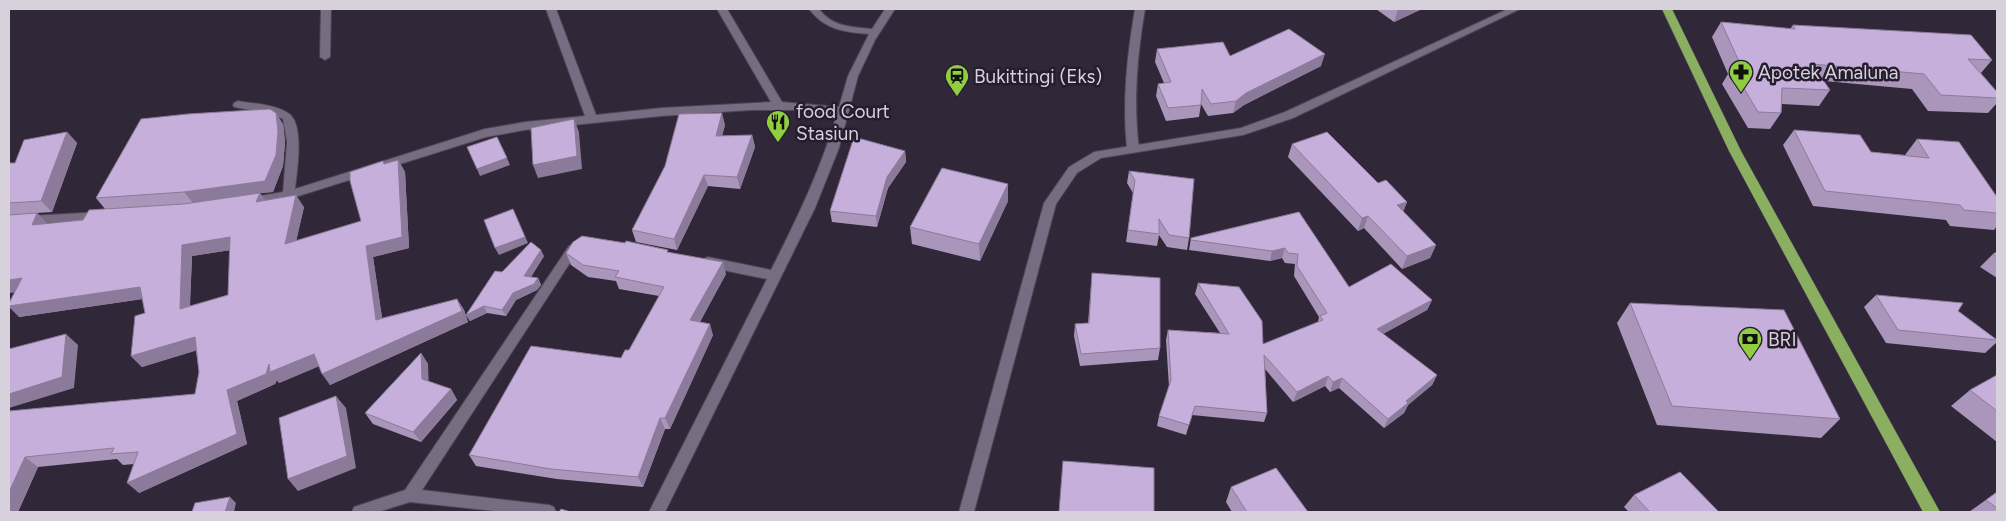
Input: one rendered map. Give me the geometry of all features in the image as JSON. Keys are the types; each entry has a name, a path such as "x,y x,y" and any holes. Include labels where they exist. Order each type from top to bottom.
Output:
{"highway":[{"path":"1667,9 1736,151 1932,512"}],"street":[{"path":"325,57 326,9"},
{"path":"551,9 592,118"},
{"path":"722,9 779,106"},
{"path":"814,9 822,21 830,26 875,32"},
{"path":"657,512 809,208 833,148 852,76 875,32 890,9"},
{"path":"1133,149 1129,120 1129,86 1140,9"},
{"path":"966,512 1050,203 1073,170 1098,155 1243,131 1289,115 1515,9"},
{"path":"238,104 279,112 290,120 294,149 288,195"},
{"path":"238,204 288,195 484,133 592,118 670,111 779,106 844,111"},
{"path":"9,221 114,215"},
{"path":"410,495 574,249 584,242 590,241"},
{"path":"691,259 776,276"},
{"path":"359,512 410,495 548,512"}],"building":[{"path":"1721,22 1795,29 1793,25 1971,35 1992,60 1968,59 1997,92 1997,98 1941,95 1924,74 1812,64 1830,90 1782,88 1781,113 1758,112 1732,68 1742,68"},
{"path":"1289,29 1325,54 1246,93 1236,101 1211,104 1202,89 1201,105 1168,108 1158,84 1171,82 1157,49 1223,42 1230,56"},
{"path":"270,109 276,113 278,131 276,155 265,181 184,192 96,198 141,119"},
{"path":"722,113 716,136 752,135 737,177 704,175 674,239 632,230 665,166 679,114"},
{"path":"574,119 577,156 533,165 531,128"},
{"path":"1794,130 1860,135 1871,152 1929,158 1917,139 1959,142 1997,197 1997,213 1964,210 1960,205 1825,191"},
{"path":"67,132 41,201 9,203 9,163 15,163 24,140"},
{"path":"1327,132 1378,183 1386,180 1407,202 1397,205 1436,245 1407,256 1368,216 1362,218 1292,144"},
{"path":"497,137 507,158 477,169 467,147"},
{"path":"854,137 905,151 887,177 876,216 830,211"},
{"path":"398,160 402,237 366,246 376,320 457,299 462,311 322,374 314,354 270,372 269,364 266,374 227,390 237,434 127,483 138,452 111,454 114,448 25,457 9,492 9,411 195,394 199,372 195,337 131,356 135,316 145,313 140,287 9,306 22,278 9,280 9,215 37,213 32,225 83,220 89,210 184,204 260,193 256,202 296,195 285,244 361,221 350,181 350,172 383,161 384,164","holes":["230,237 228,295 180,309 182,245"]},
{"path":"942,168 1008,184 979,244 910,227"},
{"path":"1129,171 1194,179 1189,238 1169,235 1159,219 1159,234 1128,230 1135,180"},
{"path":"513,209 525,237 495,248 484,220"},
{"path":"1299,212 1349,287 1391,264 1432,300 1377,329 1437,375 1388,419 1342,378 1333,382 1328,376 1297,392 1264,355 1267,413 1195,406 1189,425 1159,416 1171,380 1168,330 1229,334 1198,283 1239,287 1262,321 1263,344 1323,320 1320,316 1327,313 1297,266 1298,254 1288,253 1285,248 1272,251 1191,240 1191,238"},
{"path":"582,236 625,243 626,241 668,250 667,252 723,262 690,320 710,324 665,418 660,418 638,477 551,469 469,455 531,346 621,358 625,350 629,350 664,287 615,277 619,271 583,265 566,253 573,242"},
{"path":"531,242 541,250 524,276 538,278 534,284 513,293 502,310 484,306 466,315 495,271 502,272"},
{"path":"1092,273 1160,278 1160,348 1081,354 1075,324 1089,323"},
{"path":"1876,295 1963,303 1958,311 1997,340 1898,330"},
{"path":"1630,303 1784,310 1840,419 1672,406"},
{"path":"66,334 62,377 9,394 9,349"},
{"path":"421,353 422,379 451,389 413,432 365,413"},
{"path":"1997,375 1997,411 1970,390"},
{"path":"336,396 347,456 288,479 279,418"},
{"path":"1063,461 1154,468 1154,512 1059,512"},
{"path":"1276,468 1308,512 1247,512 1231,487"},
{"path":"1680,472 1719,512 1650,512 1634,495"},
{"path":"1997,492 1997,508 1986,500"},
{"path":"230,497 225,512 192,512 195,503"},
{"path":"561,509 571,512 559,512"}],"place":[{"name":"Apotek Amaluna","path":"1741,93"},
{"name":"Bukittingi (Eks)","path":"957,97"},
{"name":"food Court Stasiun","path":"778,143"},
{"name":"BRI","path":"1750,360"}]}
